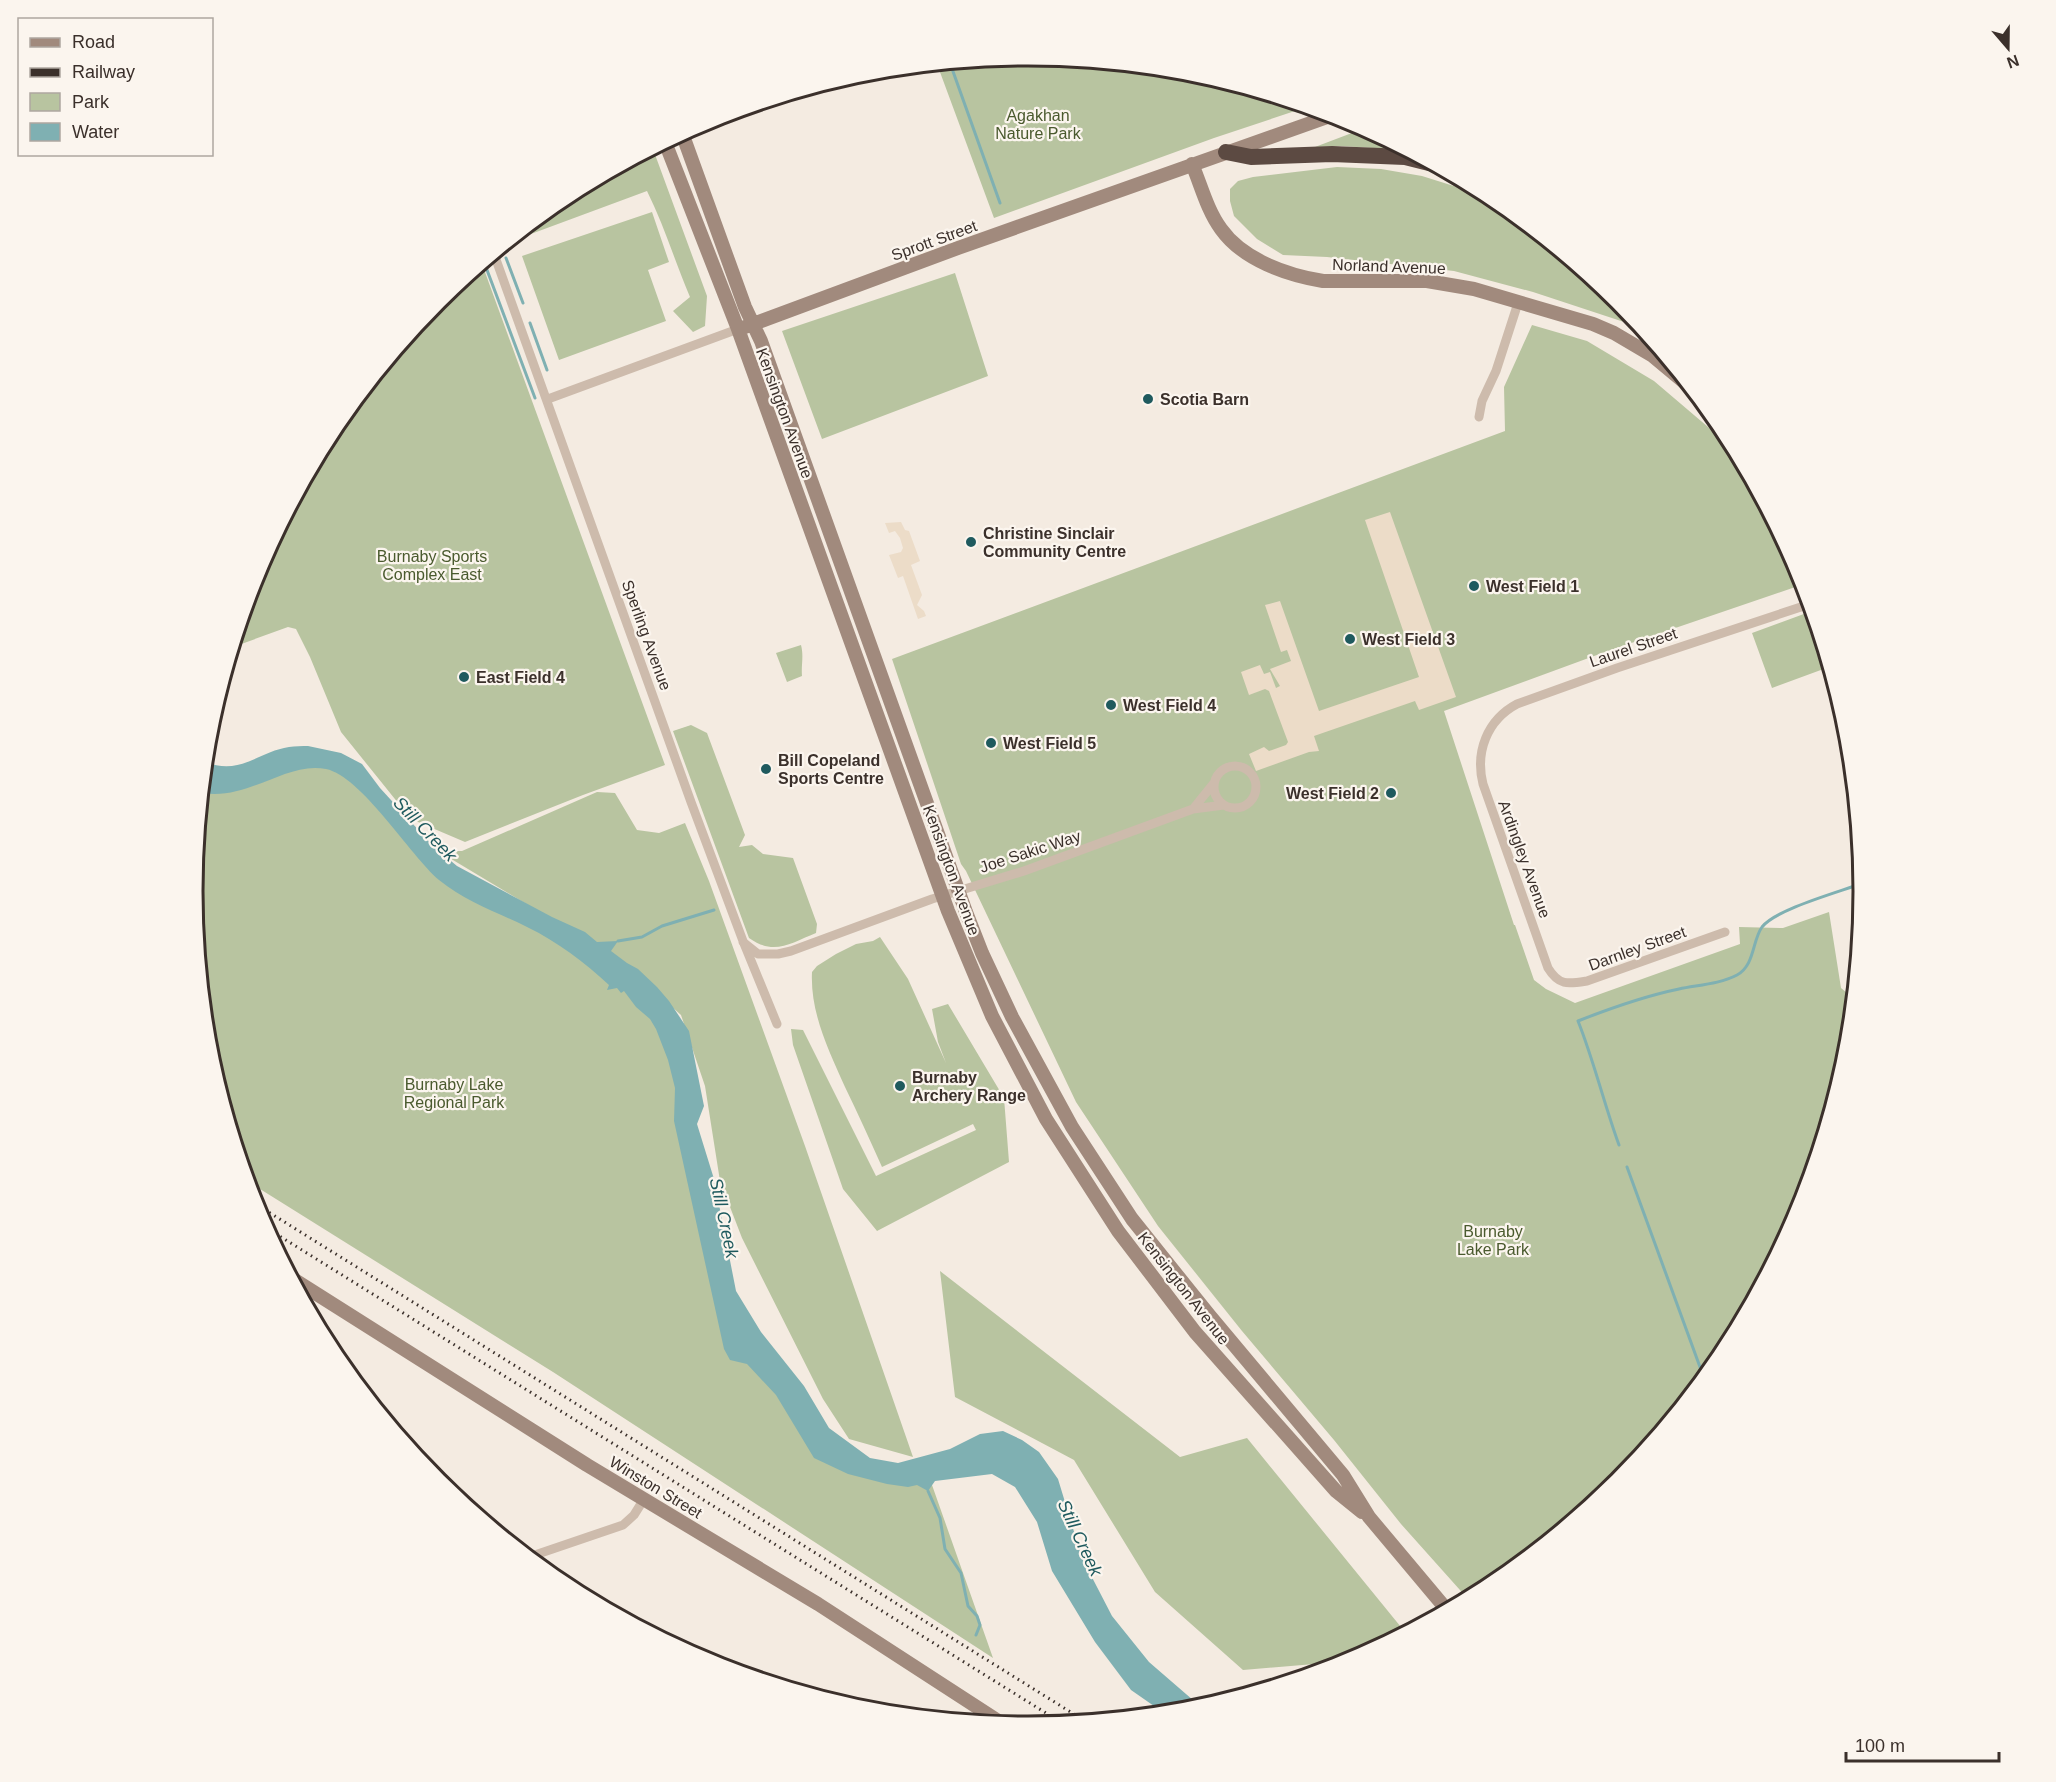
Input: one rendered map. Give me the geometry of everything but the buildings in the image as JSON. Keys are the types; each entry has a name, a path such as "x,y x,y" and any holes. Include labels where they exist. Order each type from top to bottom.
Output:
{"highway":[{"path":"1226,152 1251,157 1332,154 1404,157"}],"main road":[{"name":"Sprott Street","path":"738,329 1319,120"},
{"name":"Kensington Avenue","path":"685,141 746,307 765,352 982,953 1012,1017 1072,1127 1132,1219 1343,1475 1369,1517 1442,1604"},
{"name":"Kensington Avenue","path":"668,149 738,329 943,895 974,975 1003,1036 1046,1119 1118,1231 1195,1332 1336,1491 1369,1517"},
{"name":"Norland Avenue","path":"1192,164 1215,220 1227,236 1244,251 1276,267 1323,281 1426,281 1474,289 1593,324 1614,333 1661,363"},
{"name":"Winston Street","path":"304,1286 644,1499 818,1604 988,1715"}],"street":[{"name":"Sperling Avenue","path":"496,261 742,941 777,1024"},
{"path":"1479,417 1482,401 1496,371 1518,303"},
{"name":"Sprott Street","path":"548,399 738,329"},
{"name":"Laurel Street","path":"1483,744 1486,735 1499,717 1517,704 1802,607"},
{"name":"Ardingley Avenue","path":"1483,744 1480,759 1483,784 1548,968 1557,980"},
{"name":"Joe Sakic Way","path":"742,941 758,954 778,954 791,951 943,895 1024,871 1193,809 1224,805 1234,808 1247,804 1255,793 1254,779 1246,769 1232,766 1220,772 1215,783 1193,809"},
{"path":"1215,783 1216,795 1224,805"},
{"name":"Darnley Street","path":"1557,980 1570,983 1587,981 1725,932"},
{"path":"538,1554 623,1526 634,1515 644,1499"}],"green space":[{"name":"Agakhan Nature Park","path":"1028,66 1136,73 1242,94 1295,111 1214,138 994,218 940,71"},
{"path":"1352,133 1388,149 1341,146 1315,147"},
{"path":"655,155 707,296 705,326 693,332 673,311 690,297 647,191 527,236 570,205"},
{"path":"1337,167 1381,169 1422,176 1457,187 1530,236 1572,271 1625,323 1533,292 1454,271 1327,257 1283,255 1257,239 1234,216 1230,189 1238,181 1253,177"},
{"path":"652,212 669,262 648,270 666,321 559,360 522,256"},
{"name":"Burnaby Sports Complex East","path":"484,271 665,765 465,842 411,819 341,732 296,629 288,627 241,644 266,575 288,526 342,433 373,389 408,347"},
{"path":"955,273 988,376 822,439 782,331"},
{"name":"Burnaby Lake Park","path":"1532,325 1587,341 1654,381 1714,433 1768,526 1795,587 1605,652 1444,711 1534,980 1546,989 1575,1003 1740,944 1739,927 1783,928 1829,912 1841,988 1847,993 1825,1105 1809,1156 1768,1256 1714,1349 1683,1393 1611,1474 1530,1546 1462,1592 1401,1524 1158,1226 1076,1102 961,864 892,659 1505,431 1504,387"},
{"path":"1804,614 1823,669 1772,688 1752,633"},
{"path":"801,645 802,676 787,682 776,653"},
{"path":"691,725 707,733 745,835 739,847 752,845 763,854 793,858 817,924 816,933 790,944 775,947 766,946 749,938 673,731"},
{"name":"Burnaby Lake Regional Park","path":"298,766 332,766 375,802 447,880 549,934 650,1006 678,1073 728,1333 832,1461 932,1485 993,1658 553,1372 259,1189 231,1105 210,999 203,891 211,780"},
{"path":"597,792 615,793 637,830 659,833 685,823 709,881 805,1146 913,1457 849,1439 823,1399 742,1238 720,1181 705,1086 681,1015 621,961 438,851 462,851"},
{"path":"880,937 908,979 946,1063 938,1042 932,1009 948,1004 1004,1098 1009,1162 877,1231 843,1189 793,1045 791,1029 803,1030 876,1176 976,1130 973,1124 882,1167 827,1046 817,1017 812,987 812,972 817,966 856,944 873,941"},
{"path":"940,1271 1180,1457 1247,1438 1401,1627 1315,1664 1243,1670 1155,1592 1074,1460 955,1397"}],"shaded area":[{"path":"1390,512 1456,697 1419,710 1415,701 1314,736 1319,751 1309,752 1256,771 1249,754 1264,747 1269,751 1286,745 1288,742 1269,691 1265,689 1249,695 1241,672 1260,665 1264,674 1270,672 1276,688 1280,686 1270,669 1291,661 1287,650 1281,652 1265,605 1280,601 1319,711 1419,677 1365,520"},
{"path":"901,522 905,530 909,531 920,561 911,565 922,595 917,605 926,616 918,619 903,576 898,578 889,555 901,552 903,548 895,531 889,533 885,523"}],"water":[{"path":"308,746 341,753 362,764 380,788 434,847 457,866 585,932 597,942 618,941 611,951 638,969 657,987 689,1031 704,1106 697,1124 714,1179 736,1291 761,1332 804,1386 829,1428 870,1458 898,1463 950,1449 980,1434 1003,1431 1039,1452 1058,1479 1082,1558 1112,1616 1149,1662 1192,1699 1154,1706 1131,1690 1095,1642 1052,1571 1037,1522 1015,1487 992,1474 935,1481 928,1491 917,1485 908,1487 887,1484 848,1474 814,1458 776,1395 747,1364 730,1360 724,1349 674,1121 675,1088 668,1060 650,1019 636,1007 624,991 621,993 617,988 607,990 609,985 560,946 449,888 427,868 369,801 340,775 326,769 296,770 236,792 209,793 213,765 239,765 291,747"}],"waterway":[{"path":"952,70 1000,203"},
{"path":"506,258 523,303"},
{"path":"487,269 535,398"},
{"path":"530,323 547,370"},
{"path":"1619,1145 1578,1021 1641,999 1737,975 1747,965 1759,933 1769,920 1794,908 1853,886"},
{"path":"618,941 642,937 662,926 714,910"},
{"path":"1627,1167 1700,1368"},
{"path":"928,1491 940,1518 945,1549 961,1573 968,1606 977,1616 980,1625 976,1635"}],"railway":[{"path":"268,1212 1074,1714"},
{"path":"279,1236 1049,1715"}],"place":[{"name":"Scotia Barn","path":"1148,399"},
{"name":"Christine Sinclair Community Centre","path":"971,542"},
{"name":"West Field 1","path":"1474,586"},
{"name":"West Field 3","path":"1350,639"},
{"name":"East Field 4","path":"464,677"},
{"name":"West Field 4","path":"1111,705"},
{"name":"West Field 5","path":"991,743"},
{"name":"Bill Copeland Sports Centre","path":"766,769"},
{"name":"West Field 2","path":"1391,793"},
{"name":"Burnaby Archery Range","path":"900,1086"}],"water label":[{"name":"Still Creek","path":"425,829"},
{"name":"Still Creek","path":"724,1218"},
{"name":"Still Creek","path":"1080,1538"}]}
